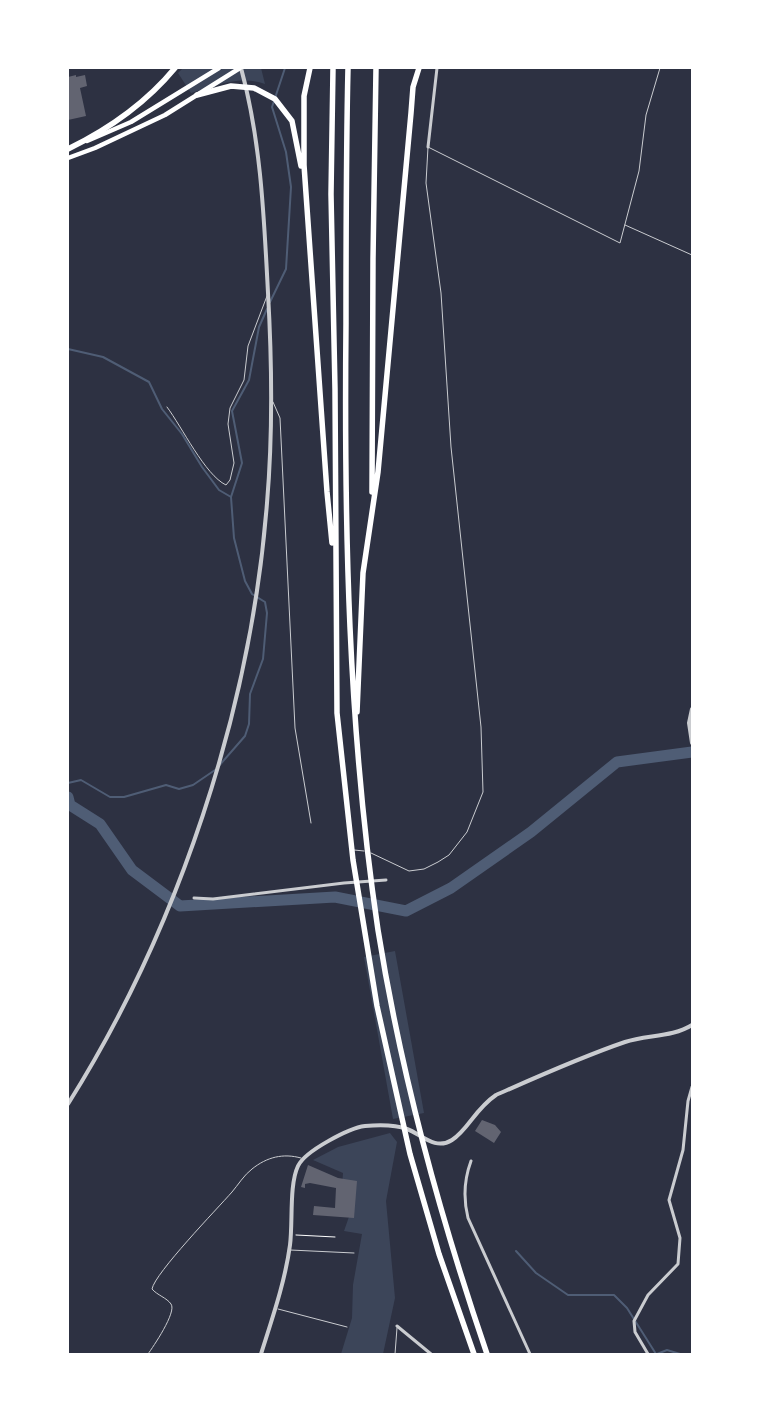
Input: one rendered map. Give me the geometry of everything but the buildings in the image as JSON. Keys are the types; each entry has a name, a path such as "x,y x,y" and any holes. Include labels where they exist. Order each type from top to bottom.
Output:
{"highway":[{"path":"68,149 111,125 134,108 175,68"},
{"path":"310,68 303,105 307,200 327,492 336,572"},
{"path":"333,68 331,194 336,389 337,713 353,860 378,1006 410,1154 439,1254 474,1354"},
{"path":"348,68 345,498 349,639 356,727 379,931 412,1097 458,1270 487,1354"},
{"path":"372,517 372,259 376,68"},
{"path":"356,727 360,686 363,573 372,517 412,95 419,68"},
{"path":"197,95 231,86 254,88 275,99 292,120 307,200"}],"main road":[{"path":"68,149 131,122 219,68"},
{"path":"68,158 132,131 241,68"}],"street":[{"path":"68,1104 125,1002 166,911 196,832 226,738 258,584 267,506 272,400 270,335 260,164 241,68"},
{"path":"428,147 437,68"},
{"path":"692,709 689,723 692,743"},
{"path":"194,898 213,899 344,883 386,880"},
{"path":"261,1354 275,1309 289,1250 296,1174 303,1159 350,1130 363,1126 406,1128 438,1144 449,1142 457,1137 484,1103 496,1095 596,1052 628,1041 675,1032 692,1025"},
{"path":"648,1354 635,1332 634,1321 648,1295 678,1264 680,1238 669,1200 683,1150 688,1101 692,1087"},
{"path":"472,1161 465,1188 465,1205 468,1218 530,1354"},
{"path":"397,1326 431,1354"}],"lane":[{"path":"348,849 371,853 410,871 424,869 449,854 458,844 467,832 483,792 482,727 451,447 440,293 426,183 428,147 542,206 620,243 639,171 646,115 660,68"},
{"path":"625,225 692,255"},
{"path":"167,407 212,475 226,485 230,480 234,463 228,424 230,408 244,380 248,346 268,293"},
{"path":"272,400 280,418 295,728 311,824"},
{"path":"148,1354 169,1319 172,1308 171,1304 152,1289 153,1284 166,1266 250,1170 274,1157 284,1155 303,1159"},
{"path":"289,1250 354,1253"},
{"path":"275,1309 347,1326"},
{"path":"394,1354 397,1326"}],"path":[{"path":"291,1234 335,1237"}],"shaded area":[{"path":"183,68 261,68 265,84 237,81 191,93 178,73"},
{"path":"395,951 424,1113 393,1119 364,957"},
{"path":"390,1133 397,1142 386,1201 395,1298 383,1354 341,1354 352,1318 353,1285 362,1234 344,1231 351,1211 342,1187 343,1173 313,1160 338,1147"}],"waterway":[{"path":"270,302 286,269 291,187 286,152 272,107 285,68"},
{"path":"218,767 245,736 249,724 250,694 263,659 267,613 265,602 252,594 245,581 234,538 231,497 242,463 232,411 249,380 259,327 267,309"},
{"path":"68,349 103,357 149,382 162,409 182,434 202,467 219,490 231,497"},
{"path":"68,797 70,805 100,824 132,870 180,906 335,897 406,911 451,888 531,832 617,762 692,752"},
{"path":"68,783 81,780 110,797 124,797 166,785 179,789 193,785 215,770"},
{"path":"516,1251 536,1273 568,1295 614,1295 627,1308 656,1354"},
{"path":"657,1354 667,1350 680,1354"}]}
